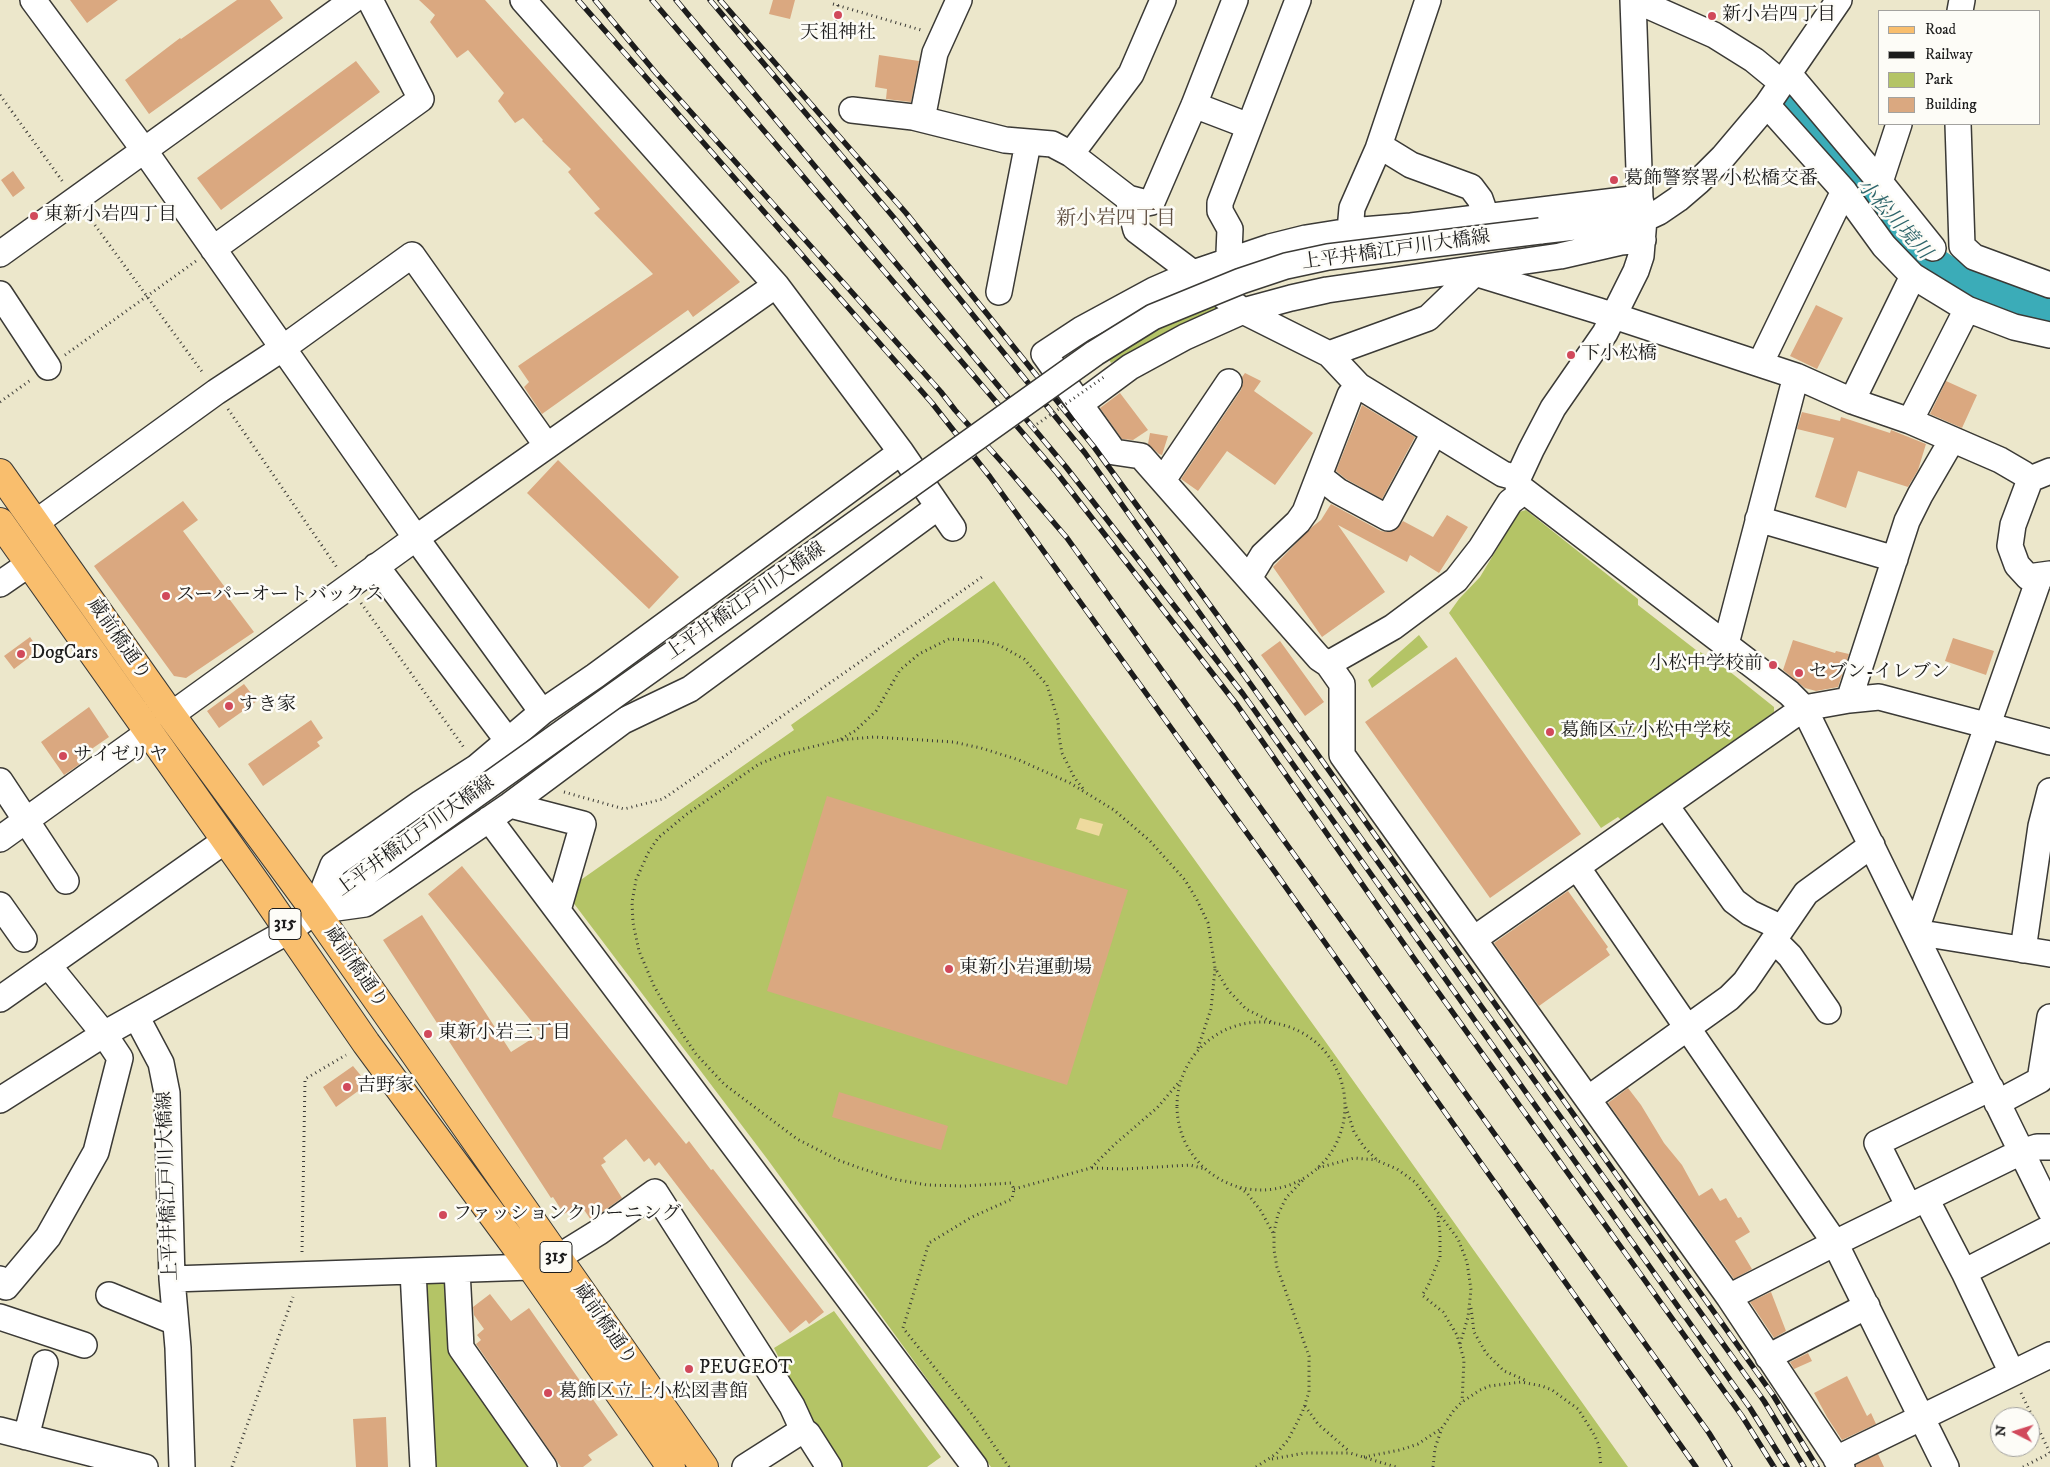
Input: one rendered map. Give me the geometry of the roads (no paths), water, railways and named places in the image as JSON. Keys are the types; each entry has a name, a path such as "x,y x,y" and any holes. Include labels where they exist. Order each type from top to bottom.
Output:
{"main road":[{"name":"蔵前橋通り","path":"0,473 171,715 315,911 704,1467"},
{"name":"蔵前橋通り","path":"0,522 290,930 366,1043 531,1267 671,1467"}],"street":[{"path":"33,0 144,150 416,538 542,712"},
{"path":"0,254 353,0"},
{"path":"213,249 421,99 370,0"},
{"path":"524,0 776,285 901,452 953,528"},
{"path":"925,120 924,109 935,53 959,0"},
{"path":"1071,154 1131,74 1163,0"},
{"path":"852,110 913,117 1005,140 1052,144 1071,154 1128,198 1147,203 1152,202 1194,105 1235,0"},
{"path":"1232,260 1229,253 1230,229 1220,211 1220,203 1298,0"},
{"path":"1350,231 1352,208 1380,146 1428,0"},
{"name":"上平井橋江戸川大橋線","path":"182,1467 172,1279 167,1093 161,1063 136,1016 290,930 381,862 1095,353 1153,318 1241,281 1286,266 1328,257 1642,219 1659,212 1699,181 1723,157 1767,105 1839,0"},
{"path":"1328,664 1393,627 1456,580 1481,548 1521,485 1553,408 1596,349 1614,317 1636,271 1642,219 1645,2 1714,35 1786,79 1880,182 1933,248"},
{"path":"1194,105 1249,126"},
{"path":"1767,105 1844,191 1884,246 1914,276 1967,309 2014,327 2050,334"},
{"path":"1880,182 1898,125"},
{"path":"1958,125 1962,246 1974,257 2050,285"},
{"path":"999,292 1028,143"},
{"path":"1380,146 1411,165 1471,187 1480,199 1486,216"},
{"path":"1760,364 1844,191"},
{"path":"1128,198 1136,230 1243,311 1329,354 1358,386 1521,485 1790,693 1804,708 2050,1210"},
{"path":"1642,219 1486,216 1411,226 1350,231 1306,238 1270,247 1193,273 1154,290 1082,329 1044,354 1075,403 1114,452 1141,456 1319,658 1328,664 1342,684 1342,755 1729,1297 1839,1463 1921,1416 2050,1355"},
{"path":"1075,403 1130,367 1185,337 1243,311 1328,290 1469,272 1560,256 1621,242 1642,219"},
{"path":"36,523 216,392 283,348 412,254 547,446"},
{"path":"1469,272 1796,376 1852,401 1910,421 2000,460 2024,474 2039,476"},
{"path":"1329,354 1428,318 1469,272"},
{"path":"1852,401 1914,276"},
{"path":"171,715 376,566 776,285"},
{"path":"0,294 48,367"},
{"path":"1910,421 1967,309"},
{"path":"1726,644 1796,376"},
{"path":"1163,480 1229,382"},
{"path":"1248,578 1263,555 1298,522 1305,512 1350,395 1358,386"},
{"path":"1319,476 1338,491 1388,518 1434,433"},
{"path":"1849,700 1911,512 1952,440"},
{"path":"901,452 595,676 542,712 477,767 421,803 333,865 315,911 365,904 534,788 623,721 690,689 938,507"},
{"path":"1915,932 1987,727 2045,575 2028,576 2018,565 2010,546 2013,525 2028,485 2039,476"},
{"path":"1758,519 1895,559"},
{"path":"0,584 29,564"},
{"path":"376,566 508,741"},
{"path":"595,676 623,721"},
{"path":"1474,939 1804,708 1879,697 1987,727 2050,742"},
{"path":"0,839 149,732"},
{"path":"0,781 66,881"},
{"path":"2023,950 2041,826 2050,791"},
{"path":"510,805 582,824 558,910"},
{"path":"1666,806 1734,901 1778,934 1790,956 1828,1011"},
{"path":"489,819 965,1464"},
{"path":"0,999 226,840"},
{"path":"1588,1099 1734,992 1745,982 1806,892 1872,845"},
{"path":"1577,867 1835,1243 1946,1467"},
{"path":"0,905 24,938"},
{"path":"1915,932 2050,954"},
{"path":"2,1289 48,1237 96,1152 120,1058 104,1034 48,965"},
{"path":"0,1100 104,1034 136,1016"},
{"path":"2012,1374 1964,1272 1877,1143 1994,1096 2040,1080 2050,1017"},
{"path":"1729,1297 2021,1152 2037,1147 2050,1147"},
{"path":"557,1258 655,1192 786,1398 803,1430 808,1434 829,1467"},
{"path":"1964,1272 2050,1228"},
{"path":"172,1279 531,1267"},
{"path":"457,1270 461,1348 544,1467"},
{"path":"413,1271 423,1467"},
{"path":"109,1295 175,1322"},
{"path":"1768,1356 1867,1306"},
{"path":"0,1317 84,1345"},
{"path":"26,1437 45,1363"},
{"path":"0,1430 145,1467"},
{"path":"746,1467 803,1430"}],"waterway":[{"name":"小松川境川","path":"1791,101 1898,233 1919,255 1951,277 2004,300 2050,314"}],"railway":[{"path":"578,0 932,403 990,477 1275,872 1696,1467"},
{"path":"595,0 656,73 941,392 1067,538 1709,1433 1730,1467"},
{"path":"652,0 1057,473 1237,705 1413,957 1742,1416 1774,1467"},
{"path":"676,0 1066,467 1243,694 1750,1408 1787,1467"},
{"path":"710,0 895,219 1085,453 1764,1401 1804,1467"},
{"path":"720,0 906,213 1094,447 1264,679 1773,1395 1817,1467"}],"place":[{"name":"天祖神社","path":"838,15"},
{"name":"新小岩四丁目","path":"1712,16"},
{"name":"葛飾警察署 小松橋交番","path":"1614,180"},
{"name":"東新小岩四丁目","path":"34,216"},
{"name":"下小松橋","path":"1571,355"},
{"name":"スーパーオートバックス","path":"166,596"},
{"name":"DogCars","path":"21,654"},
{"name":"小松中学校前","path":"1773,665"},
{"name":"セブン-イレブン","path":"1799,673"},
{"name":"すき家","path":"229,706"},
{"name":"葛飾区立小松中学校","path":"1550,732"},
{"name":"サイゼリヤ","path":"63,756"},
{"name":"東新小岩運動場","path":"949,969"},
{"name":"東新小岩三丁目","path":"428,1034"},
{"name":"吉野家","path":"347,1087"},
{"name":"ファッションクリーニング","path":"443,1215"},
{"name":"PEUGEOT","path":"689,1369"},
{"name":"葛飾区立上小松図書館","path":"548,1393"}],"district":[{"name":"新小岩四丁目","path":"1116,220"}]}
